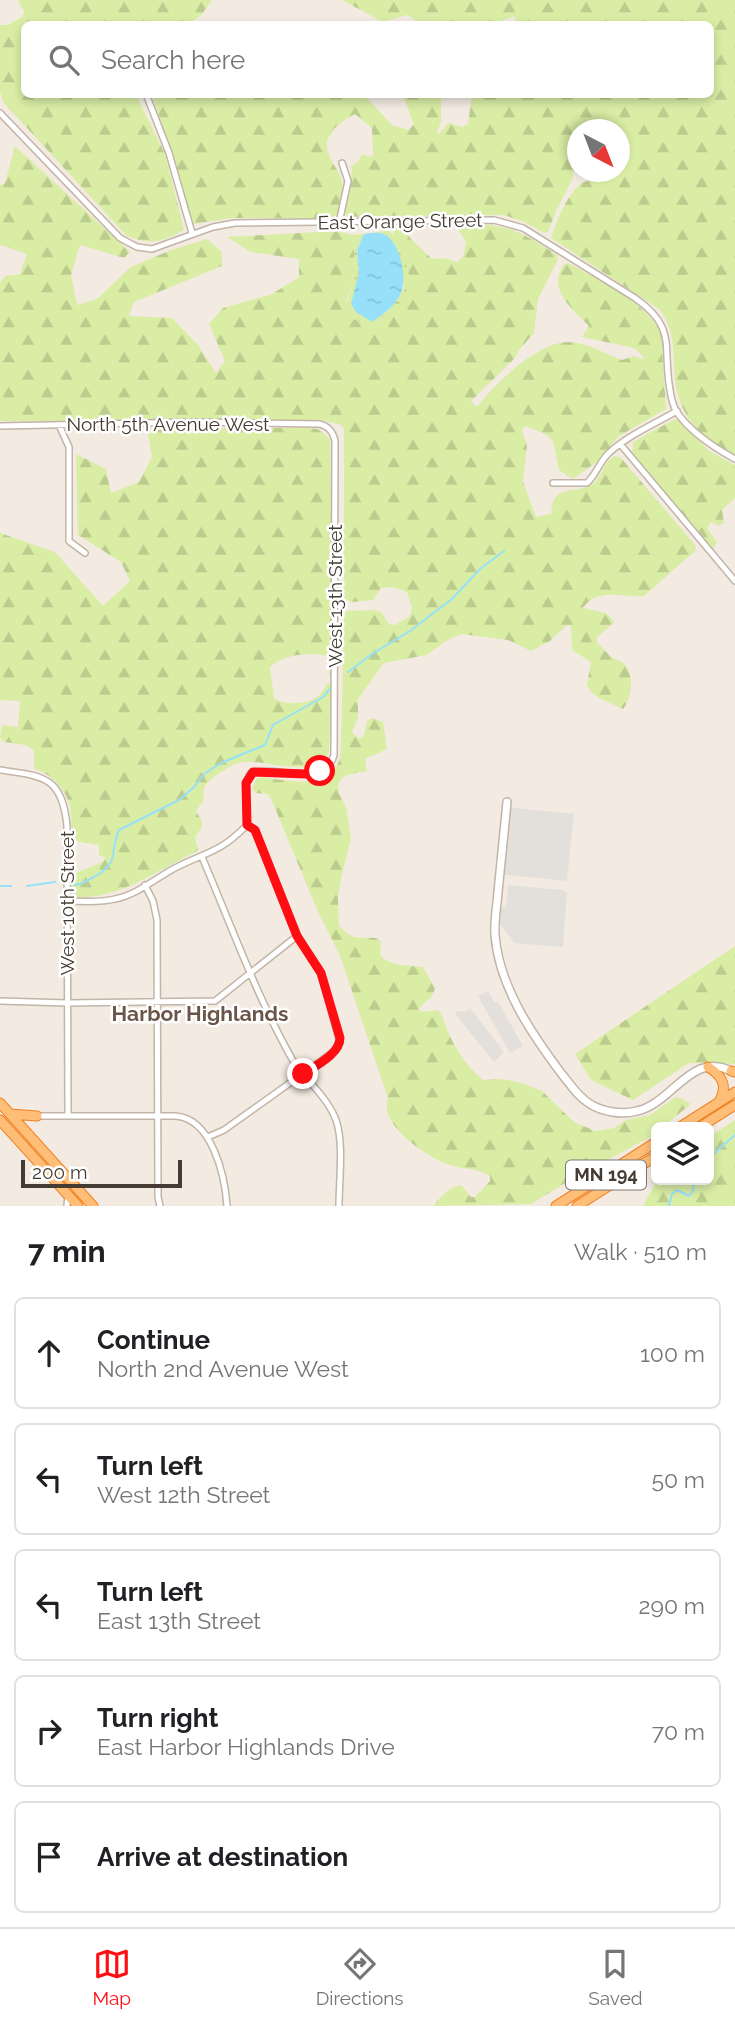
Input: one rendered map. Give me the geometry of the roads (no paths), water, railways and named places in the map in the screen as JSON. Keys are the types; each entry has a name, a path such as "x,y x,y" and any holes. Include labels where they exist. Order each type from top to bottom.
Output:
{"highway":[{"path":"708,1067 720,1074 724,1083 723,1095 718,1103"},
{"path":"688,1122 735,1092"},
{"path":"0,1103 93,1206"},
{"path":"708,1122 735,1105"},
{"path":"10,1114 37,1116"},
{"path":"0,1120 72,1202"},
{"name":"MN 194","path":"556,1206 651,1145"},
{"name":"MN 194","path":"578,1206 651,1159"},
{"path":"75,1186 99,1206"}],"street":[{"path":"148,98 169,153 192,233"},
{"name":"East Orange Street","path":"0,113 120,238 146,249 213,226 234,223 494,220 523,228 635,298 658,318 668,342 668,376 677,411 708,444 735,459"},
{"path":"339,223 348,181 342,163"},
{"path":"552,484 587,483 596,474 609,452 639,431 677,411"},
{"name":"North 5th Avenue West","path":"0,426 320,424 332,432"},
{"path":"59,425 69,447 69,541 85,553"},
{"name":"West 13th Street","path":"247,825 246,783 253,772 314,773 326,768 332,761 336,706 335,441 332,432"},
{"path":"621,445 735,581"},
{"name":"West 10th Street","path":"0,770 39,776 58,790 65,804 68,1116"},
{"path":"507,802 494,932 497,954 511,995 544,1051 575,1091 590,1104 620,1113 647,1108 667,1096 691,1073 708,1067 734,1072"},
{"path":"66,901 114,900 225,845 247,825 255,830 297,936 321,973 340,1043 337,1050 224,1130 208,1137"},
{"path":"202,857 250,973 293,1059 329,1107 337,1125 339,1206"},
{"path":"145,885 153,901 157,920 160,1206"},
{"path":"0,1001 215,1001 297,936"},
{"path":"37,1116 184,1117 199,1125 208,1137 223,1179 226,1206"}],"water":[{"path":"382,233 390,239 399,253 403,271 400,295 388,310 372,322 356,312 351,304 359,273 357,251 363,235"}],"waterway":[{"path":"348,672 452,599 480,569 504,551"},
{"path":"73,885 86,881 108,866 119,830 179,800 204,774 221,763 265,745 273,725 323,697 330,689"},
{"path":"27,886 55,882"},
{"path":"0,886 11,886"},
{"path":"714,1153 735,1135"},
{"path":"669,1206 672,1194 677,1190 689,1196 694,1185"}],"district":[{"name":"Harbor Highlands","path":"200,1014"}]}
